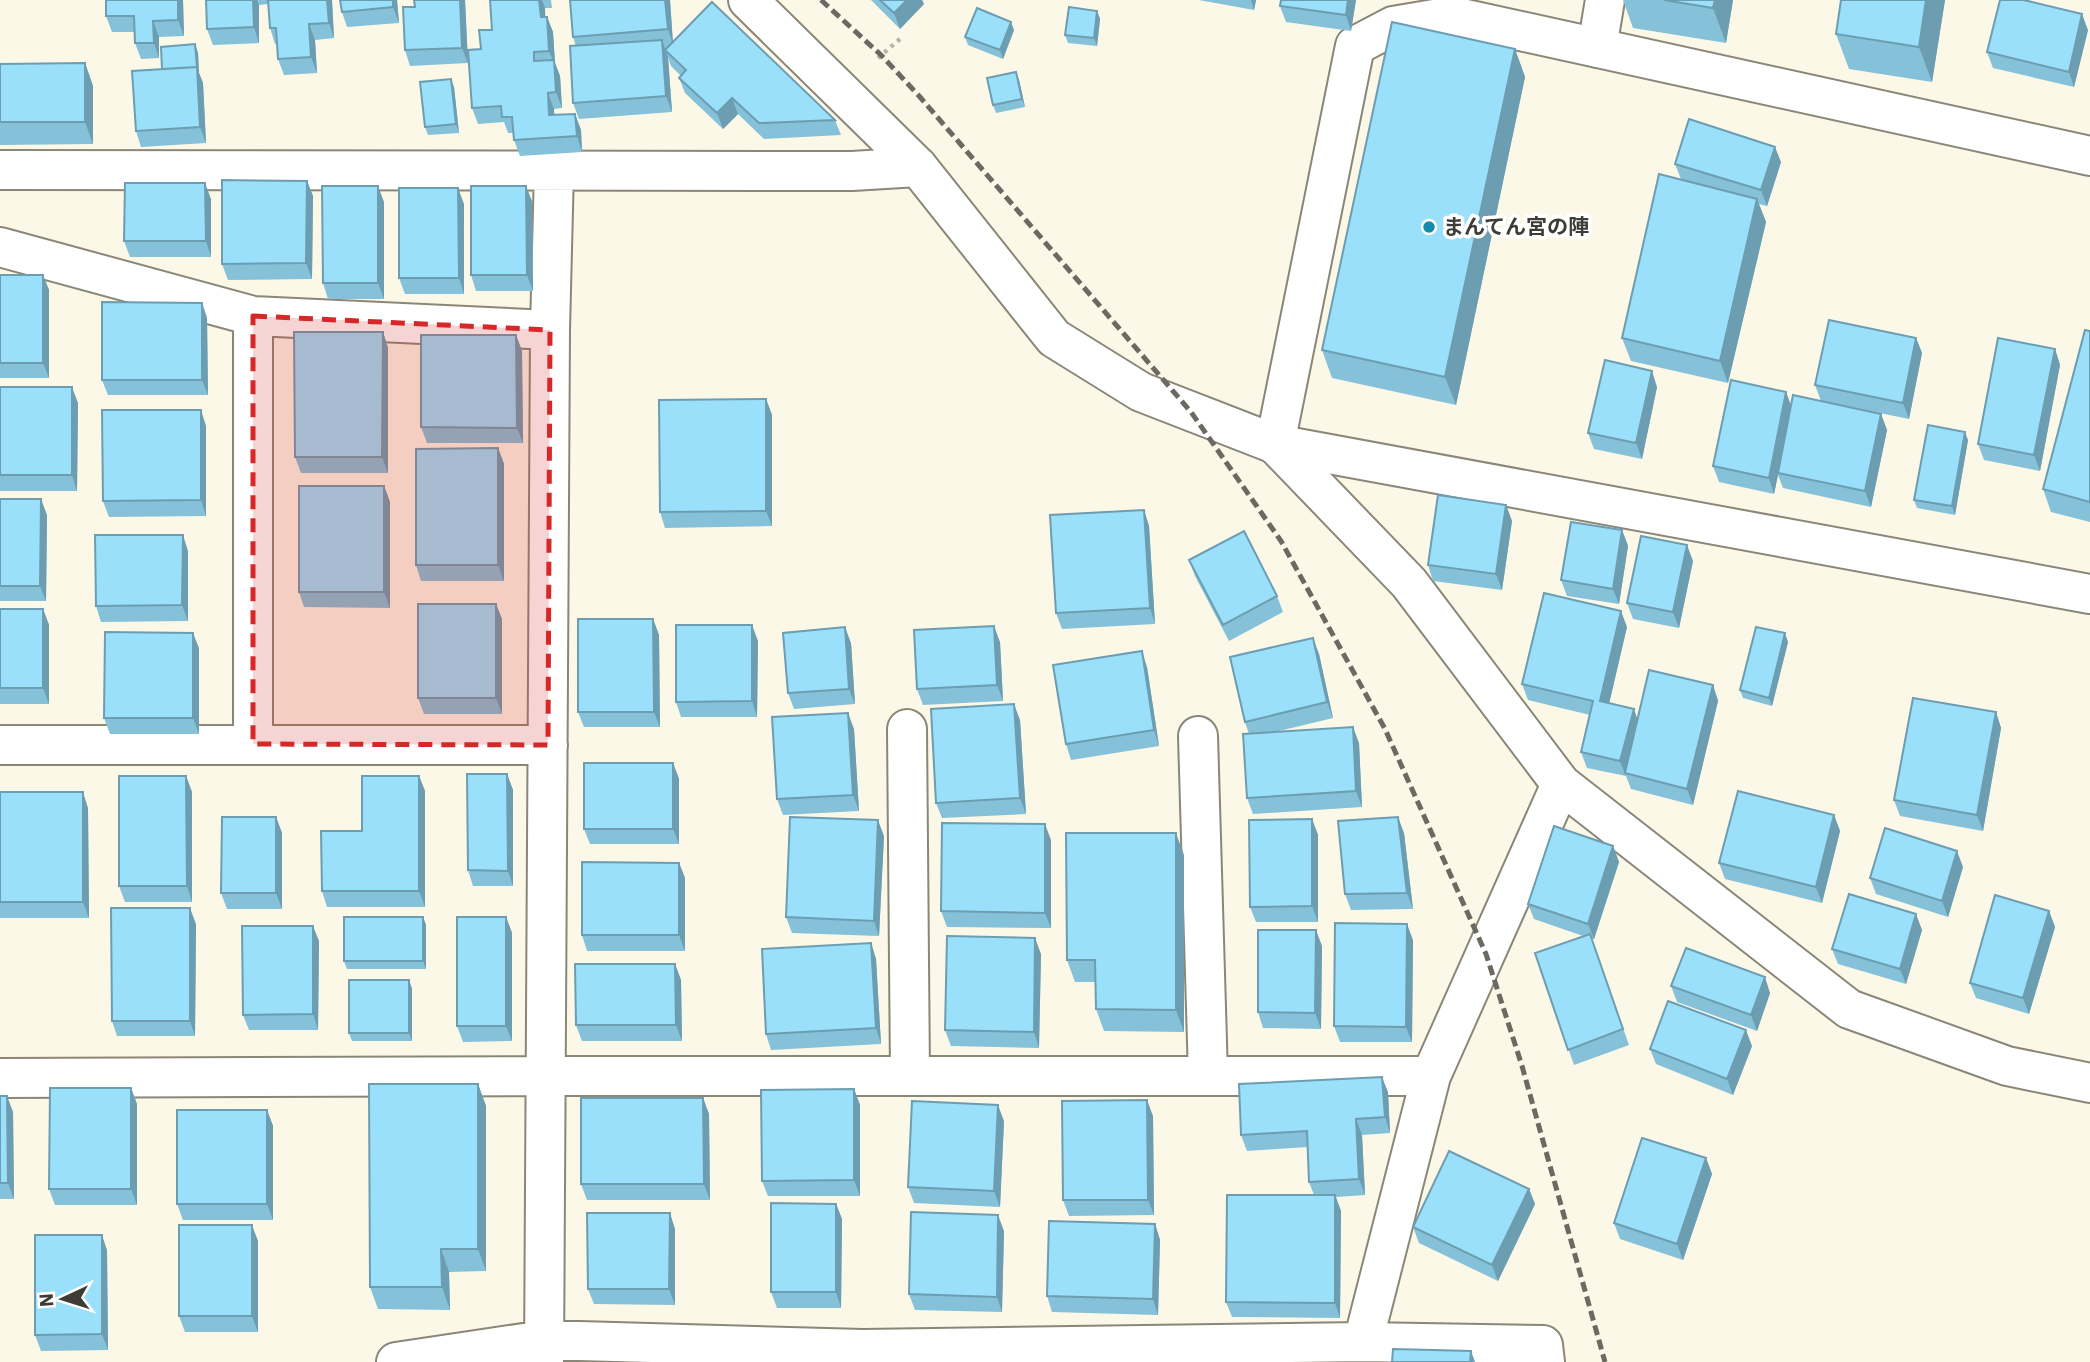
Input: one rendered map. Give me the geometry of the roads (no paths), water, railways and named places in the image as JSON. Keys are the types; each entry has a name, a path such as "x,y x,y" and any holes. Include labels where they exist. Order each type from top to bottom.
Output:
{"street":[{"path":"748,0 918,167 1054,338 1141,392 1275,444 2090,594"},
{"path":"1597,47 1605,0"},
{"path":"1275,444 1355,46 1393,26 1452,16 2090,156"},
{"path":"0,170 852,171 918,167"},
{"path":"544,1351 550,330 554,169"},
{"path":"0,247 253,316 550,330"},
{"path":"253,316 253,744"},
{"path":"1275,444 1409,583 1561,784 1849,1010 2007,1066 2090,1083"},
{"path":"907,729 910,1076"},
{"path":"1199,736 1208,1076"},
{"path":"0,746 548,745"},
{"path":"1363,1342 1431,1076 1561,784"},
{"path":"0,1078 1431,1076"},
{"path":"396,1362 544,1351 863,1355 1219,1353 1363,1342 1543,1345 1545,1362"}],"railway":[{"path":"821,0 881,55 920,97 1191,412 1281,541 1385,729 1486,954 1522,1066 1605,1362"}],"place":[{"name":"まんてん宮の陣","path":"1429,227"}]}
